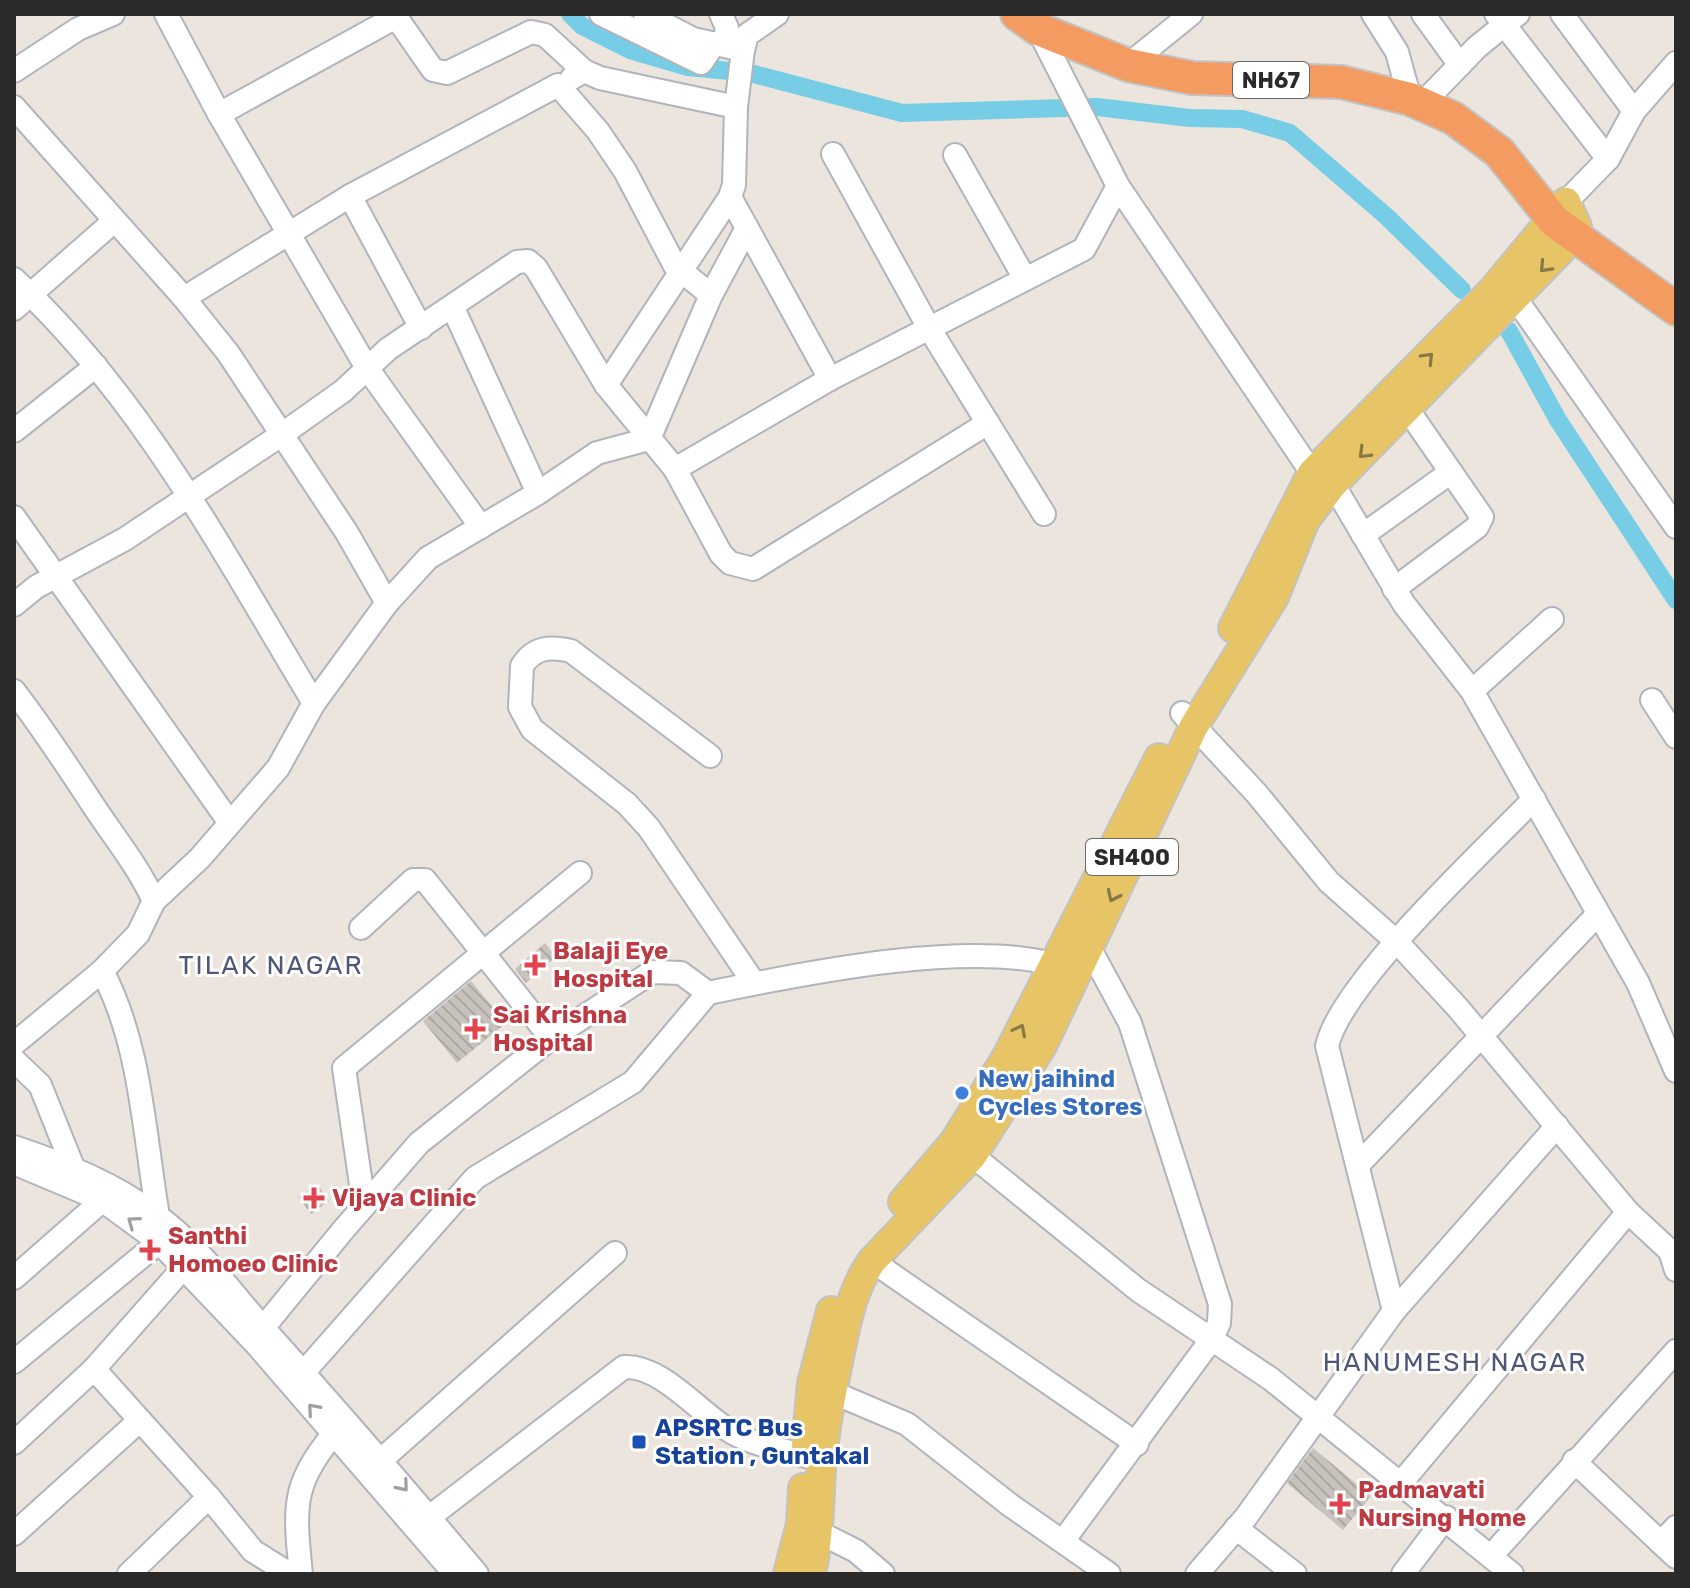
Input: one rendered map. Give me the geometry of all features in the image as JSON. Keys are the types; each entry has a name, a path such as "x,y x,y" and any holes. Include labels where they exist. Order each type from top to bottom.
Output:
{"highway":[{"name":"NH67","path":"1028,22 1128,65 1192,78 1341,82 1416,102 1453,118 1514,168 1564,220 1676,309"},
{"name":"NH67","path":"1564,220 1581,217 1676,285"}],"main road":[{"name":"SH400","path":"1323,479 1408,410 1516,299 1564,220"},
{"name":"SH400","path":"822,1388 851,1299 872,1261 963,1148 1006,1058 1073,960 1243,610 1323,479 1492,291 1564,220"},
{"name":"SH400","path":"1073,960 1074,922 1188,719"},
{"name":"SH400","path":"811,1574 814,1458 822,1388 842,1276 860,1247 913,1192 963,1148"},
{"name":"SH400","path":"788,1574 810,1529"}],"street":[{"path":"14,71 84,19 113,14"},
{"path":"166,14 219,114 367,368 481,527"},
{"path":"601,14 701,63 731,49 777,14"},
{"path":"645,14 678,33 731,49"},
{"path":"606,385 730,197 734,185 736,107 740,84 721,14"},
{"path":"1128,65 1191,14"},
{"path":"1373,14 1397,52 1416,102 1460,65 1506,18 1608,159"},
{"path":"1562,14 1634,111"},
{"path":"219,114 395,16 433,70 440,73 447,73 531,32 545,35 584,71 600,78 736,107"},
{"path":"1435,18 1460,65"},
{"path":"1028,22 1118,186 1363,535 1394,589 1472,691 1638,983 1676,1071"},
{"path":"1564,220 1608,159 1634,111 1676,63"},
{"path":"184,298 350,196 584,71"},
{"path":"558,85 598,131 625,171 680,272 711,295"},
{"path":"14,107 113,222 184,298 228,353 347,533 387,603"},
{"path":"833,154 929,328 1044,514"},
{"path":"955,155 1024,277"},
{"path":"675,469 830,379 1024,277 1084,249 1118,186"},
{"path":"350,196 421,328"},
{"path":"730,197 830,379"},
{"path":"23,302 113,222"},
{"path":"649,439 711,295 747,228"},
{"path":"14,605 56,577 125,539 281,435 343,391 388,349 517,262 528,261 536,268 606,385 675,469 721,554 730,563 753,569 988,423"},
{"path":"14,279 23,302 96,366 188,496 314,703"},
{"path":"1516,299 1676,527"},
{"path":"453,308 538,493"},
{"path":"14,431 96,366"},
{"path":"1394,589 1481,523 1482,517 1408,410"},
{"path":"14,1044 102,971 138,934 154,901 200,858 278,768 314,703 387,603 428,558 538,493 597,453 649,439"},
{"path":"1363,535 1451,472"},
{"path":"14,517 230,823"},
{"path":"1472,691 1552,619"},
{"path":"710,756 571,651 554,647 537,650 522,666 520,707 532,729 627,804 649,828 754,983"},
{"path":"14,691 50,736 91,804 141,872 154,901"},
{"path":"1652,700 1676,737"},
{"path":"1188,719 1257,794 1329,882 1397,942 1628,1212 1670,1251 1676,1270"},
{"path":"1394,1311 1327,1046 1336,1019 1397,942 1534,799"},
{"path":"364,1205 344,1068 580,873"},
{"path":"361,928 420,877 551,1038"},
{"path":"1358,1165 1597,915"},
{"path":"1063,1541 1211,1340 1219,1323 1220,1304 1130,1023 1073,960 1074,922"},
{"path":"304,1372 475,1178 633,1082 708,993 858,965 1004,957 1073,960"},
{"path":"102,971 119,1003 133,1051 164,1229 185,1266 340,1426 422,1523 477,1574"},
{"path":"263,1328 419,1143 551,1038 652,972 681,973 708,993"},
{"path":"14,1060 32,1076 46,1096 73,1167"},
{"path":"1197,1574 1320,1418 1394,1311 1557,1126"},
{"path":"14,1147 73,1167 109,1194 194,1248 304,1372 340,1426 381,1460 455,1574"},
{"path":"963,1148 1138,1290 1271,1379 1446,1517 1512,1574"},
{"path":"14,1163 109,1194"},
{"path":"14,1278 109,1194"},
{"path":"1401,1483 1628,1212"},
{"path":"14,1362 164,1229"},
{"path":"381,1460 615,1253"},
{"path":"872,1261 1137,1444"},
{"path":"14,1443 94,1369 185,1266"},
{"path":"1491,1556 1676,1351"},
{"path":"422,1523 624,1367 635,1366 654,1374 731,1432 754,1443 814,1458"},
{"path":"94,1369 253,1551 290,1574"},
{"path":"822,1388 907,1424 1010,1505 1109,1574"},
{"path":"14,1534 138,1422"},
{"path":"301,1574 295,1526 298,1490 307,1468 340,1426"},
{"path":"1574,1461 1671,1542"},
{"path":"129,1574 209,1497"},
{"path":"1403,1574 1446,1517"},
{"path":"1236,1528 1295,1574"},
{"path":"810,1529 856,1551 883,1574"}],"building":[{"path":"545,943 556,957 526,983 515,969"},
{"path":"471,981 506,1023 457,1063 423,1021"},
{"path":"318,1185 329,1201 311,1214 299,1197"},
{"path":"1313,1448 1371,1496 1343,1530 1287,1483"}],"waterway":[{"path":"570,14 582,26 630,50 688,67 750,73 902,113 1097,107 1190,118 1242,119 1290,133 1386,216 1462,290"},
{"path":"1509,331 1558,420 1676,600"}],"place":[{"name":"Balaji Eye Hospital","path":"535,965"},
{"name":"Sai Krishna Hospital","path":"475,1029"},
{"name":"New jaihind Cycles Stores","path":"962,1093"},
{"name":"Vijaya Clinic","path":"314,1198"},
{"name":"Santhi Homoeo Clinic","path":"150,1250"},
{"name":"APSRTC Bus Station , Guntakal","path":"639,1442"},
{"name":"Padmavati Nursing Home","path":"1340,1504"}],"district":[{"name":"TILAK NAGAR","path":"271,965"},
{"name":"HANUMESH NAGAR","path":"1455,1362"}]}
